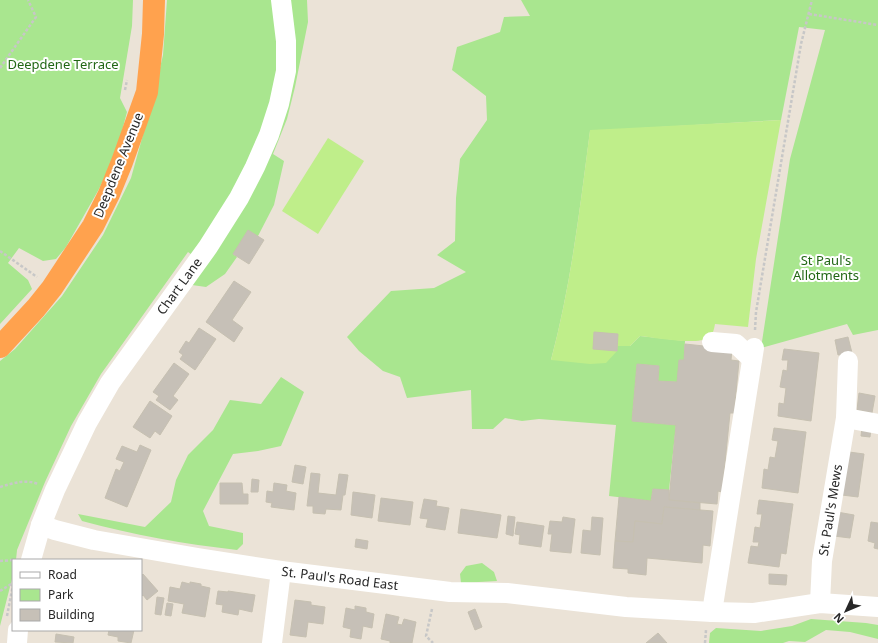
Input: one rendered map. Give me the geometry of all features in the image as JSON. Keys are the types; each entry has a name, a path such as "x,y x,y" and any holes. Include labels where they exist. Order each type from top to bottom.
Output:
{"highway":[{"name":"Deepdene Avenue","path":"0,347 36,308 41,280 93,226 122,162 147,92 153,34 154,0"}],"street":[{"name":"Chart Lane","path":"31,559 41,525 55,490 87,423 110,383 208,247 239,198 269,136 280,104 286,71 286,41 281,0"},
{"path":"712,342 736,344 753,354 712,612"},
{"name":"St. Paul's Mews","path":"820,603 822,561 846,418 848,361"},
{"path":"846,418 878,424"},
{"name":"St. Paul's Road East","path":"41,525 94,540 198,558 282,571 436,591 507,593 642,608 754,614 820,603 878,607"},
{"path":"272,643 282,571"},
{"path":"17,643 18,631"}],"path":[{"path":"0,68 36,17 28,0"},
{"path":"753,354 756,312 801,44 812,0"},
{"path":"809,14 878,25"},
{"path":"125,96 128,74"},
{"path":"0,251 41,280"},
{"path":"0,487 22,481 40,484"},
{"path":"0,561 12,560"},
{"path":"0,591 12,584"},
{"path":"433,643 426,636 436,591"}],"green space":[{"name":"Deepdene Terrace","path":"0,0 133,0 132,26 120,98 127,112 117,150 99,189 66,247 56,259 43,261 19,248 8,263 28,280 32,289 0,324"},
{"path":"167,0 307,0 308,22 295,87 287,119 273,154 284,161 274,205 258,236 233,254 237,257 225,274 206,287 192,285 206,265 188,252 101,374 71,426 45,482 17,550 16,559 12,559 12,579 0,626 0,361 15,349 62,296 103,235 131,178 151,106 163,55"},
{"name":"St Paul's Allotments","path":"521,0 878,0 878,330 853,335 847,324 761,348 790,159 825,30 799,27 781,120 590,131 579,218 564,303 551,360 618,346 630,346 640,336 685,341 684,360 677,382 658,381 659,366 637,364 632,421 676,425 669,490 653,489 651,501 609,496 616,425 539,419 522,421 505,418 493,429 472,429 471,390 407,398 400,377 383,371 359,351 347,337 391,291 434,288 466,272 437,255 455,241 456,198 460,159 487,120 486,96 452,70 457,47 500,32 504,17 530,16"},
{"path":"781,120 756,259 748,327 715,324 709,338 695,341 640,336 630,346 618,346 617,351 606,363 590,364 551,360 564,303 579,217 590,130"},
{"path":"328,138 364,161 318,234 282,211"},
{"path":"281,377 304,392 281,446 233,454 203,511 209,526 243,533 243,544 237,550 198,545 120,531 82,521 78,514 145,527 171,502 176,480 188,455 213,430 230,400 261,404"},
{"path":"482,563 494,572 497,581 461,583 460,574 466,566"},
{"path":"811,619 878,625 878,639 850,632 826,630 805,642 709,643 710,633 716,628 761,631 792,626"}],"building":[{"path":"248,230 264,240 249,264 233,254"},
{"path":"234,281 251,292 232,320 243,328 234,342 206,322"},
{"path":"199,328 216,339 195,370 180,359 183,355 179,352 186,341 189,343"},
{"path":"594,332 618,334 617,351 593,349"},
{"path":"848,337 852,353 838,355 835,340"},
{"path":"685,344 732,349 731,360 739,361 734,413 730,413 722,492 718,491 717,504 669,500 676,425 632,421 637,364 659,366 658,381 677,382 679,360 684,360"},
{"path":"784,349 819,353 811,421 778,416 779,403 784,404 786,388 780,387 783,370 787,371 788,360 782,360"},
{"path":"174,363 189,374 173,396 178,400 170,410 156,400 159,396 153,392"},
{"path":"859,393 875,396 872,413 857,410"},
{"path":"150,401 172,416 160,435 155,431 150,438 133,427"},
{"path":"862,427 871,428 870,437 861,436"},
{"path":"774,428 806,432 798,493 762,488 764,469 768,470 770,457 775,458 778,441 772,440"},
{"path":"140,445 151,450 127,507 105,498 116,469 120,471 124,462 116,459 122,446 137,452"},
{"path":"849,452 864,454 858,497 842,495"},
{"path":"295,465 306,467 303,484 292,482"},
{"path":"311,473 320,474 318,493 336,495 339,474 348,475 341,510 326,509 325,514 313,513 313,506 307,506"},
{"path":"252,479 259,480 258,492 251,492"},
{"path":"220,483 242,483 243,494 248,494 248,504 220,504"},
{"path":"274,483 287,485 286,491 296,493 294,510 271,507 272,503 266,502 267,491 273,492"},
{"path":"653,489 669,490 669,500 700,503 700,510 664,507 662,524 635,521 633,542 615,541 619,497 651,501"},
{"path":"353,492 375,495 372,518 351,515"},
{"path":"381,498 413,502 410,525 378,521"},
{"path":"424,499 437,501 436,506 449,508 445,530 426,527 428,519 420,518"},
{"path":"759,500 793,504 786,554 781,553 779,567 748,563 751,546 758,547 759,542 753,542 755,527 760,528 762,514 757,514"},
{"path":"664,507 713,511 710,546 703,545 702,563 647,558 646,575 628,573 628,569 613,568 615,541 633,542 635,521 662,524"},
{"path":"461,509 501,515 497,538 458,533"},
{"path":"837,512 854,515 850,538 834,536"},
{"path":"508,516 515,517 513,536 506,534"},
{"path":"563,517 575,519 571,553 550,551 552,534 548,534 550,521 562,522"},
{"path":"592,517 603,518 600,555 581,553 583,530 591,531"},
{"path":"517,522 544,526 541,547 519,544 520,535 515,534"},
{"path":"871,522 878,523 878,549 874,548 875,543 868,541"},
{"path":"356,539 368,541 367,549 355,547"},
{"path":"143,574 158,591 147,600 143,595 142,596"},
{"path":"769,574 787,575 786,585 769,584"},
{"path":"182,582 201,584 201,586 210,588 205,617 182,613 184,604 168,601 170,587 180,589"},
{"path":"218,591 255,595 252,612 239,609 238,615 222,612 223,605 216,604"},
{"path":"157,597 164,598 161,615 155,614"},
{"path":"295,600 311,602 311,605 325,607 323,624 308,622 306,637 290,635"},
{"path":"167,603 173,604 171,616 165,615"},
{"path":"355,606 366,608 366,612 374,614 372,628 363,626 361,639 350,637 351,629 343,627 346,608 355,610"},
{"path":"475,609 482,627 475,630 468,612"},
{"path":"386,614 399,617 397,624 402,625 404,619 416,622 412,643 390,643 390,641 381,639"},
{"path":"109,631 134,631 131,643 118,641 118,637 108,635"},
{"path":"658,633 667,643 646,643"},
{"path":"56,634 74,637 73,643 55,642"}]}
